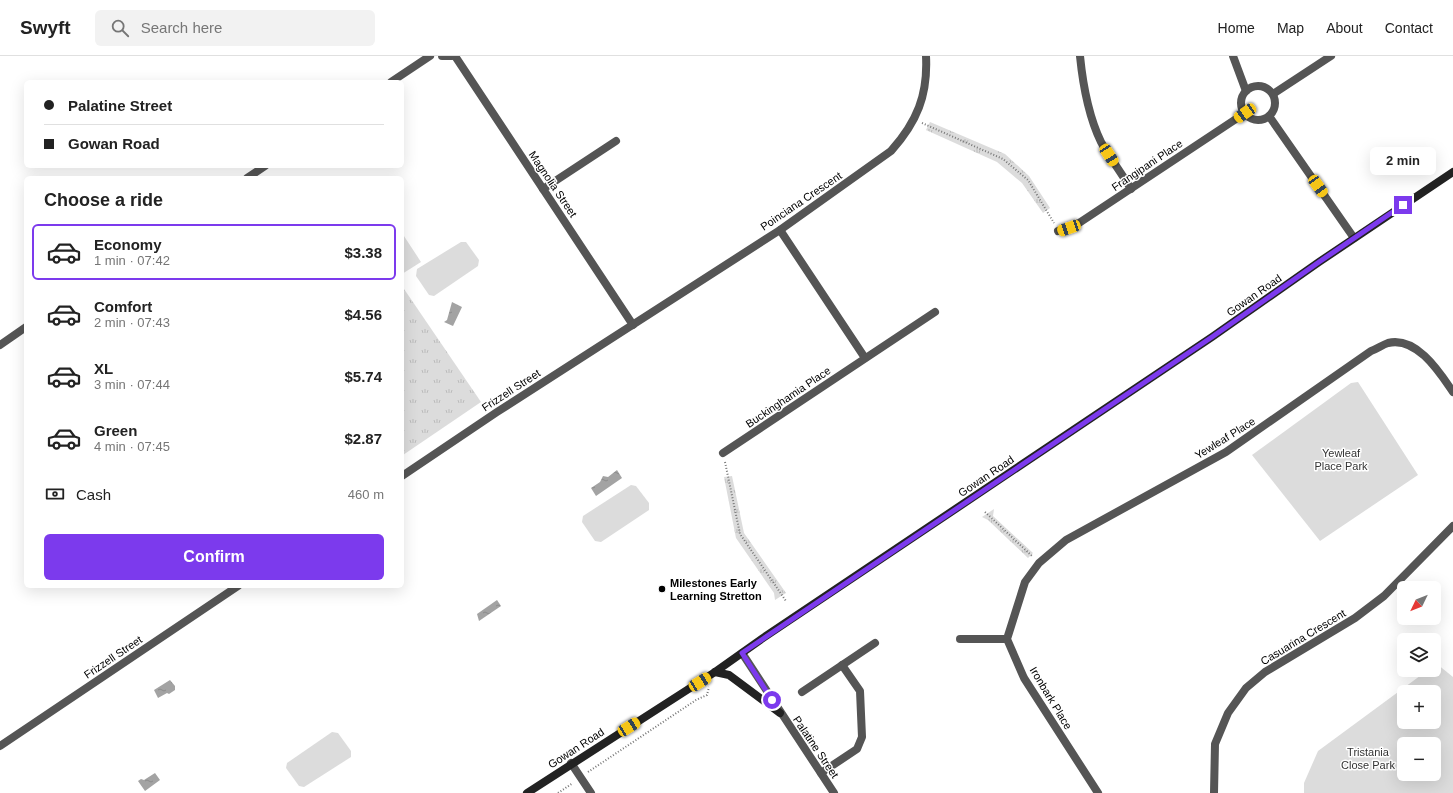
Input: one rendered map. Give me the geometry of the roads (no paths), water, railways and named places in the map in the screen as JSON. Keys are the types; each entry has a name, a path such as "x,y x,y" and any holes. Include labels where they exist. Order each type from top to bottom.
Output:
{"main road":[{"name":"Gowan Road","path":"527,793 715,672 1212,337 1354,238 1453,172"},
{"path":"715,672 729,675 780,713"}],"street":[{"path":"394,80 430,56"},
{"path":"442,56 454,56"},
{"name":"Magnolia Street","path":"454,56 633,325"},
{"name":"Poinciana Crescent","path":"633,325 780,230 891,151 906,135 923,99 927,73 926,56"},
{"path":"1080,56 1086,100 1092,122 1102,144 1131,189"},
{"path":"1233,56 1246,91"},
{"path":"1273,94 1331,56"},
{"path":"1263,87 1273,94 1274,108 1269,116 1259,120 1249,117 1245,113 1242,102 1246,91 1251,88 1263,87"},
{"name":"Frangipani Place","path":"1058,231 1079,223 1245,113"},
{"path":"1269,116 1354,238"},
{"path":"543,189 616,141"},
{"path":"251,176 262,168"},
{"path":"780,230 866,358"},
{"name":"Buckinghamia Place","path":"723,453 935,312"},
{"name":"Frizzell Street","path":"404,475 633,325"},
{"path":"0,344 24,328"},
{"name":"Yewleaf Place","path":"1007,639 1025,582 1039,563 1066,540 1226,452 1371,351 1389,343 1407,345 1426,355 1453,392"},
{"name":"Casuarina Crescent","path":"1214,793 1215,744 1228,713 1246,688 1265,672 1355,618 1378,600 1453,526"},
{"name":"Frizzell Street","path":"0,746 235,588"},
{"path":"960,638 1007,639"},
{"name":"Ironbark Place","path":"1007,639 1024,678 1096,792"},
{"path":"802,692 874,643"},
{"name":"Palatine Street","path":"742,653 834,793"},
{"path":"821,773 857,749 862,737 860,691 842,665"},
{"path":"571,764 591,793"}],"water":[{"path":"452,302 462,307 453,326 444,322 447,320"},
{"path":"617,470 622,478 596,496 591,488 600,482 603,476 608,477"},
{"path":"497,600 501,606 479,621 477,614"},
{"path":"170,680 175,686 175,690 158,698 154,690"},
{"path":"155,773 160,780 145,791 138,781 141,779 144,780"}],"place":[{"name":"Milestones Early Learning Stretton","path":"662,589"}],"park label":[{"name":"Yewleaf Place Park","path":"1341,459"},
{"name":"Tristania Close Park","path":"1368,758"}]}
